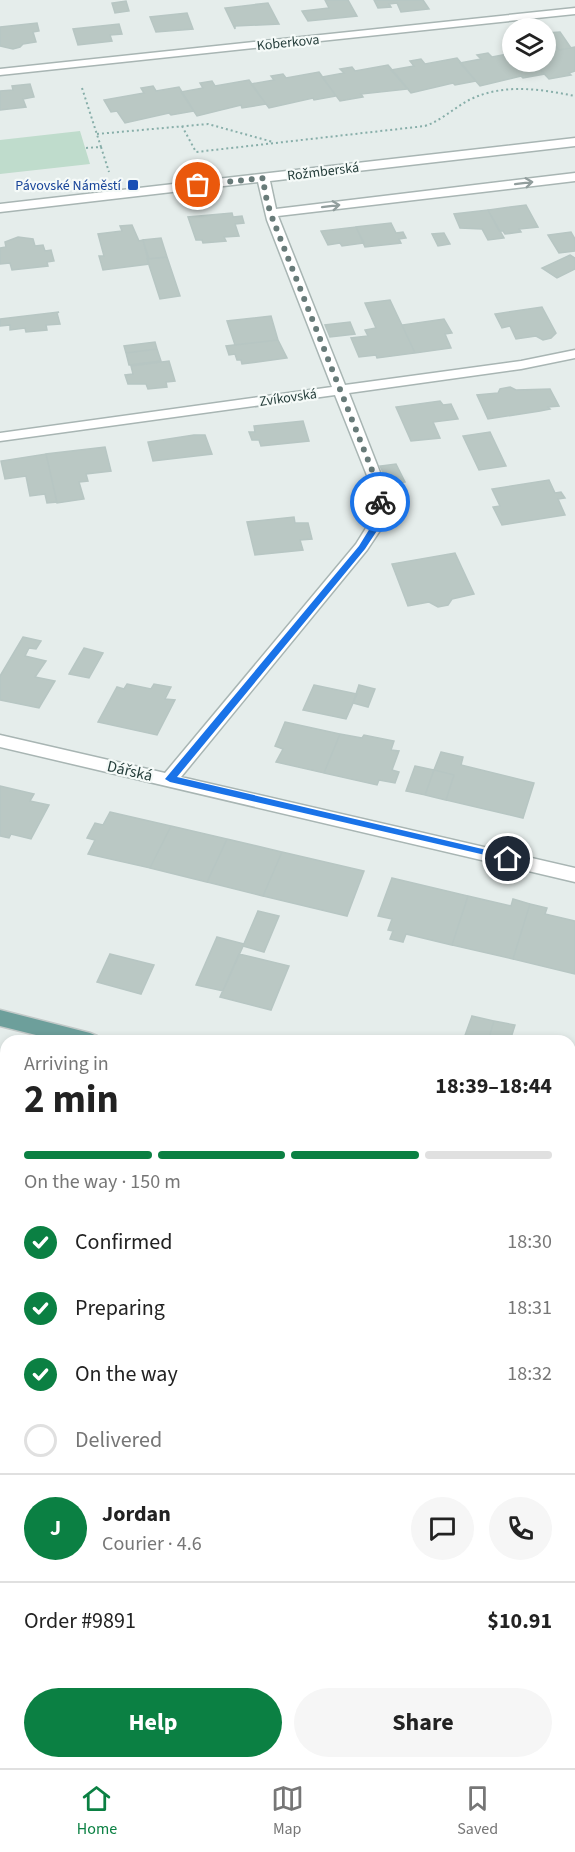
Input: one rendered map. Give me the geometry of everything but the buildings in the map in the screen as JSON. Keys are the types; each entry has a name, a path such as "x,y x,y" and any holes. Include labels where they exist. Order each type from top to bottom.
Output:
{"main road":[{"path":"0,1018 67,1035"}],"street":[{"name":"Koberkova","path":"0,72 575,11"},
{"name":"Rožmberská","path":"0,208 575,142"},
{"path":"272,213 575,177"},
{"path":"170,779 362,547 380,520 381,493 273,220 263,188 264,178"},
{"name":"Zvíkovská","path":"0,437 521,364 575,354"},
{"name":"Dářská","path":"0,741 575,875"}],"path":[{"path":"74,64 110,175"},
{"path":"182,126 196,152 425,126 448,116 479,95 498,91 547,90 575,96"},
{"path":"97,134 208,124 219,125 276,143"},
{"path":"85,148 101,147"}],"green space":[{"path":"80,131 90,164 0,174 0,140"}],"way so far":[{"path":"198,185 264,178 263,188 271,215 381,493 380,502"}],"place":[{"name":"Pávovské Náměstí","path":"133,185"}],"route":[{"path":"380,502 380,520 362,547 170,779 508,859"}]}
